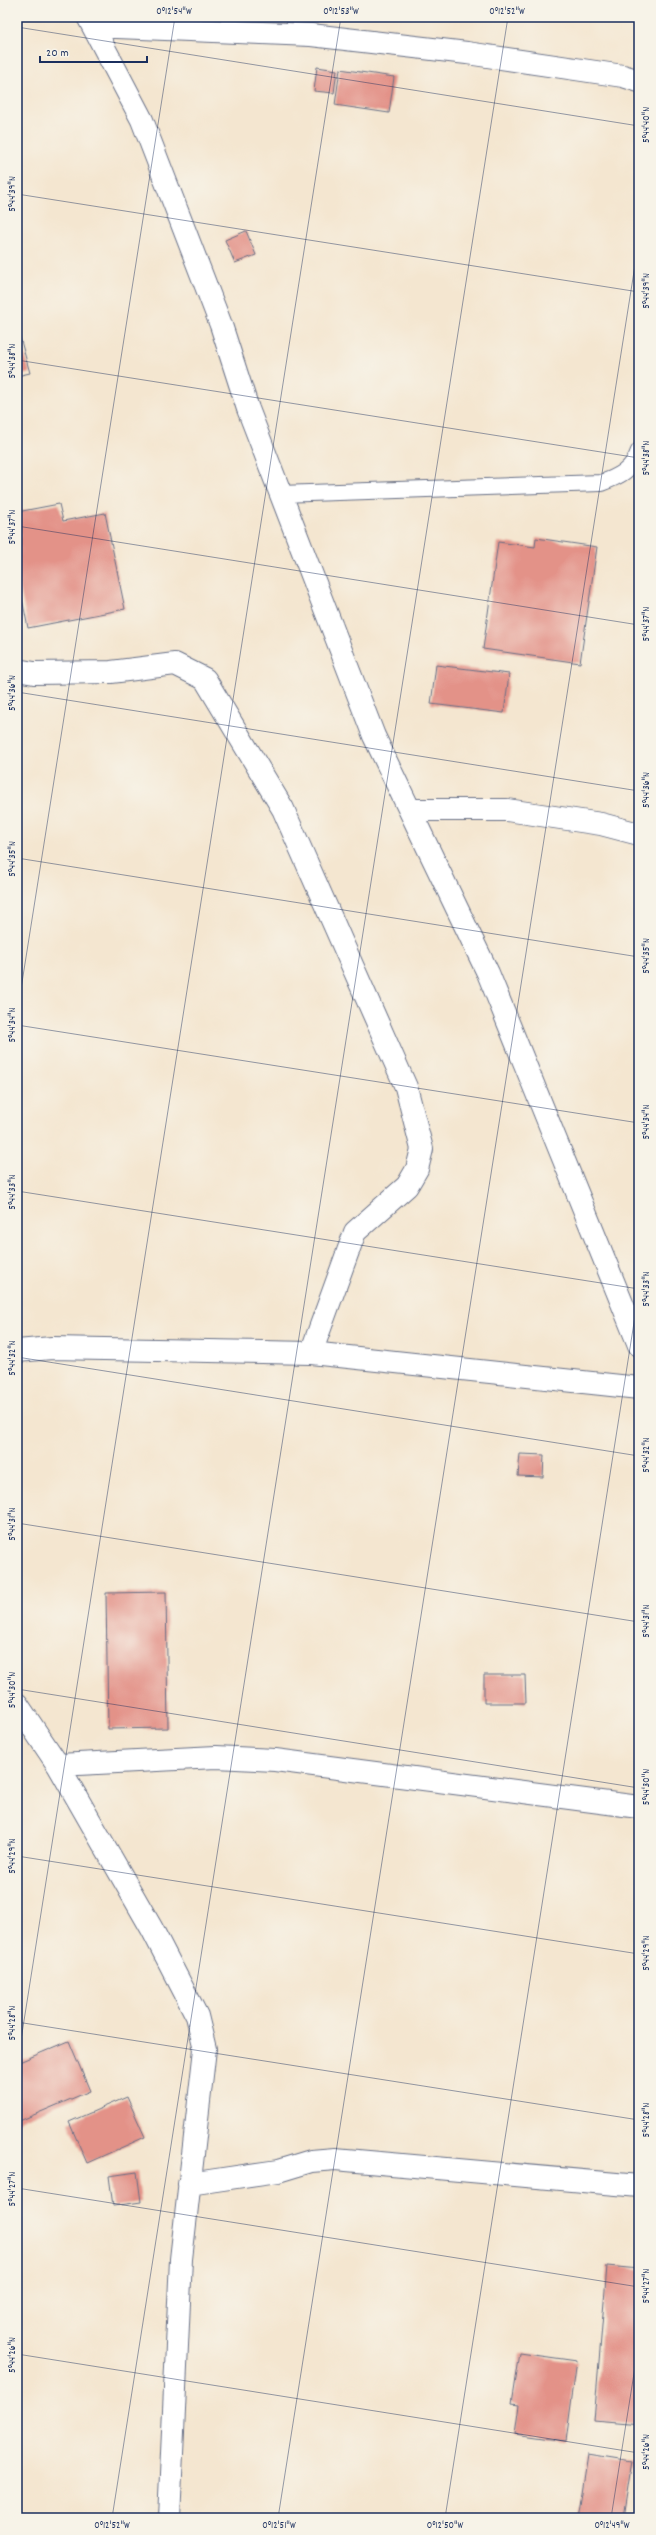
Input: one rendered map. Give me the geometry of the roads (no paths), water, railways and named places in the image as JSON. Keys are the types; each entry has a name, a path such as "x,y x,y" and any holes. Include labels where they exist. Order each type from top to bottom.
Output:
{"street":[{"path":"90,21 311,35 467,53 623,76 639,80"},
{"path":"90,21 142,120 221,325 248,409 280,494 374,736 411,810 488,973 639,1345"},
{"path":"17,670 34,673 111,672 175,664 205,678 283,809 406,1087 422,1149 417,1169 408,1186 355,1232 311,1353"},
{"path":"411,810 507,810 601,824 639,834"},
{"path":"17,1351 52,1348 311,1353 639,1388"},
{"path":"17,1704 58,1764 152,1929 197,2016 205,2049 181,2259 169,2518"},
{"path":"58,1764 216,1757 275,1760 639,1807"},
{"path":"190,2184 278,2171 310,2161 335,2159 639,2186"}],"lane":[{"path":"280,494 601,483 621,476 637,458 639,451"}]}
